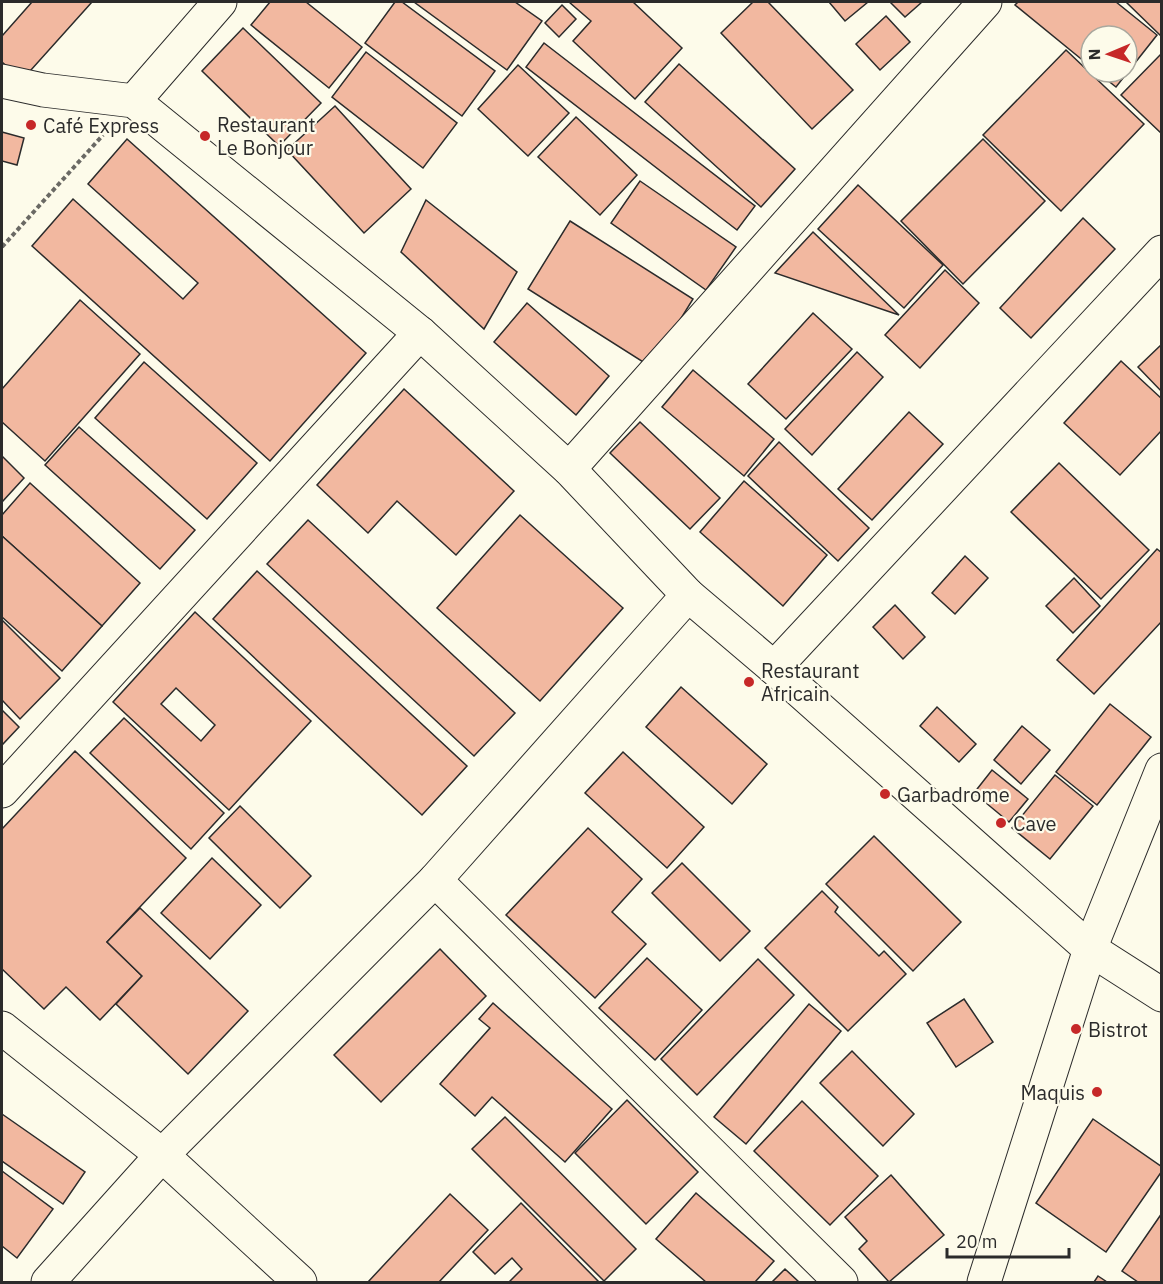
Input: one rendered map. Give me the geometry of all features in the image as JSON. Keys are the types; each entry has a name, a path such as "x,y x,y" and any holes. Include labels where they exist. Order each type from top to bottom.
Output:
{"street":[{"path":"134,101 220,2"},
{"path":"569,469 985,2"},
{"path":"2,81 43,90 134,101 420,333 569,469 688,595 774,668 1090,949 1161,995"},
{"path":"774,668 1161,252"},
{"path":"2,791 420,333"},
{"path":"48,1282 162,1155 435,880 688,595"},
{"path":"984,1282 1090,949 1161,770"},
{"path":"435,880 841,1282"},
{"path":"2,1028 162,1155 300,1282"}],"path":[{"path":"2,247 134,101"}],"building":[{"path":"32,2 92,2 22,80 2,62 2,36"},
{"path":"270,2 306,2 362,47 329,88 251,25"},
{"path":"395,2 402,2 495,71 462,116 365,43"},
{"path":"414,2 515,2 542,21 507,70"},
{"path":"569,2 633,2 682,48 635,99 573,41 591,21"},
{"path":"753,2 768,2 853,90 812,129 721,33"},
{"path":"829,2 868,2 845,21"},
{"path":"890,2 922,2 905,17"},
{"path":"1018,2 1116,2 1157,35 1139,58 1139,24 1079,24 1079,57 1015,5"},
{"path":"1126,2 1162,2 1162,36 1161,36"},
{"path":"562,5 576,19 559,37 545,23"},
{"path":"886,16 910,42 880,70 856,44"},
{"path":"243,28 321,103 279,146 202,71"},
{"path":"544,43 755,206 737,230 526,67"},
{"path":"1066,50 1079,62 1079,84 1102,84 1144,124 1061,211 983,135"},
{"path":"366,52 457,123 423,168 332,97"},
{"path":"1162,55 1162,134 1121,95 1132,84 1139,84 1139,77"},
{"path":"679,64 795,169 761,207 645,102"},
{"path":"518,65 569,113 528,156 478,109"},
{"path":"335,106 411,189 364,233 287,150"},
{"path":"576,117 637,175 600,215 538,157"},
{"path":"2,132 24,138 17,165 2,161"},
{"path":"127,139 366,353 270,461 32,246 73,199 183,299 198,283 88,184"},
{"path":"983,139 1045,201 963,284 901,221"},
{"path":"640,181 736,247 706,290 611,223"},
{"path":"858,185 943,265 904,308 818,229"},
{"path":"426,200 517,272 484,329 401,252"},
{"path":"1083,218 1115,249 1031,338 1000,308"},
{"path":"570,221 693,299 651,367 528,289"},
{"path":"813,232 899,315 775,273"},
{"path":"945,270 979,303 920,368 885,335"},
{"path":"80,300 140,354 45,461 2,422 2,389"},
{"path":"527,303 609,376 576,415 494,342"},
{"path":"813,313 852,349 786,419 748,384"},
{"path":"1162,344 1162,392 1138,367"},
{"path":"857,352 883,377 812,455 785,429"},
{"path":"1121,361 1162,399 1162,430 1120,475 1064,423"},
{"path":"144,362 257,463 207,519 95,418"},
{"path":"693,370 774,439 744,476 662,407"},
{"path":"404,389 514,491 456,555 397,501 368,533 317,485"},
{"path":"909,412 943,444 872,520 838,489"},
{"path":"640,422 720,498 690,529 610,453"},
{"path":"79,427 195,530 160,569 45,465"},
{"path":"779,442 869,528 838,561 748,476"},
{"path":"2,456 24,478 2,502"},
{"path":"1059,463 1149,550 1101,599 1011,512"},
{"path":"744,481 827,555 783,606 700,532"},
{"path":"30,483 140,583 102,626 2,536 2,515"},
{"path":"520,515 623,608 540,701 437,608"},
{"path":"308,520 515,713 474,756 267,564"},
{"path":"2,536 102,626 62,671 2,617"},
{"path":"1157,549 1162,553 1162,621 1094,694 1057,660"},
{"path":"965,556 988,578 955,614 932,593"},
{"path":"257,571 467,766 422,815 213,619"},
{"path":"1074,578 1100,606 1073,633 1046,606"},
{"path":"895,605 925,637 903,659 873,627"},
{"path":"195,612 311,721 229,810 113,702","holes":["176,688 215,725 201,741 161,704"]},
{"path":"2,620 60,678 20,719 2,700"},
{"path":"681,687 767,764 732,804 646,727"},
{"path":"1110,704 1151,737 1097,805 1056,772"},
{"path":"937,707 976,744 959,762 920,726"},
{"path":"2,710 19,727 2,745"},
{"path":"124,718 224,813 191,849 90,753"},
{"path":"1022,726 1050,750 1021,784 994,760"},
{"path":"75,751 186,858 107,942 142,976 100,1020 66,987 44,1009 2,969 2,829"},
{"path":"623,752 704,827 667,868 585,793"},
{"path":"992,770 1028,799 1009,822 974,793"},
{"path":"1055,775 1093,806 1050,859 1012,828"},
{"path":"240,806 311,876 280,908 209,838"},
{"path":"588,828 642,879 612,912 646,944 595,998 506,915"},
{"path":"874,836 961,922 913,971 826,884"},
{"path":"212,858 261,905 210,959 161,913"},
{"path":"682,863 750,931 720,961 652,893"},
{"path":"822,891 838,907 835,912 879,956 884,951 906,974 848,1031 765,948"},
{"path":"140,908 248,1011 188,1074 116,1004 142,976 107,942"},
{"path":"440,949 486,996 381,1102 334,1055"},
{"path":"647,958 702,1010 655,1060 599,1008"},
{"path":"758,959 794,995 697,1095 661,1059"},
{"path":"964,999 993,1042 956,1067 927,1023"},
{"path":"493,1003 612,1109 565,1162 492,1097 475,1116 440,1084 490,1028 479,1019"},
{"path":"809,1004 841,1031 746,1144 714,1117"},
{"path":"852,1051 914,1114 883,1146 820,1083"},
{"path":"627,1100 698,1172 646,1224 575,1153"},
{"path":"802,1101 878,1176 830,1225 754,1151"},
{"path":"2,1114 85,1172 63,1204 2,1161"},
{"path":"505,1117 636,1249 604,1281 472,1149"},
{"path":"1093,1119 1162,1167 1162,1171 1106,1252 1036,1203"},
{"path":"2,1171 53,1209 17,1258 2,1246"},
{"path":"891,1175 944,1235 889,1282 859,1249 867,1241 845,1217"},
{"path":"696,1193 774,1261 755,1282 706,1282 656,1239"},
{"path":"450,1194 488,1230 439,1282 368,1282"},
{"path":"521,1203 599,1282 509,1282 522,1269 512,1258 495,1274 473,1252"},
{"path":"1162,1213 1162,1282 1138,1282 1122,1271"},
{"path":"785,1269 799,1282 772,1282"},
{"path":"1098,1276 1107,1282 1094,1282"}],"place":[{"name":"Café Express","path":"31,125"},
{"name":"Restaurant Le Bonjour","path":"205,136"},
{"name":"Restaurant Africain","path":"749,682"},
{"name":"Garbadrome","path":"885,794"},
{"name":"Cave","path":"1001,823"},
{"name":"Bistrot","path":"1076,1029"},
{"name":"Maquis","path":"1097,1092"}]}
